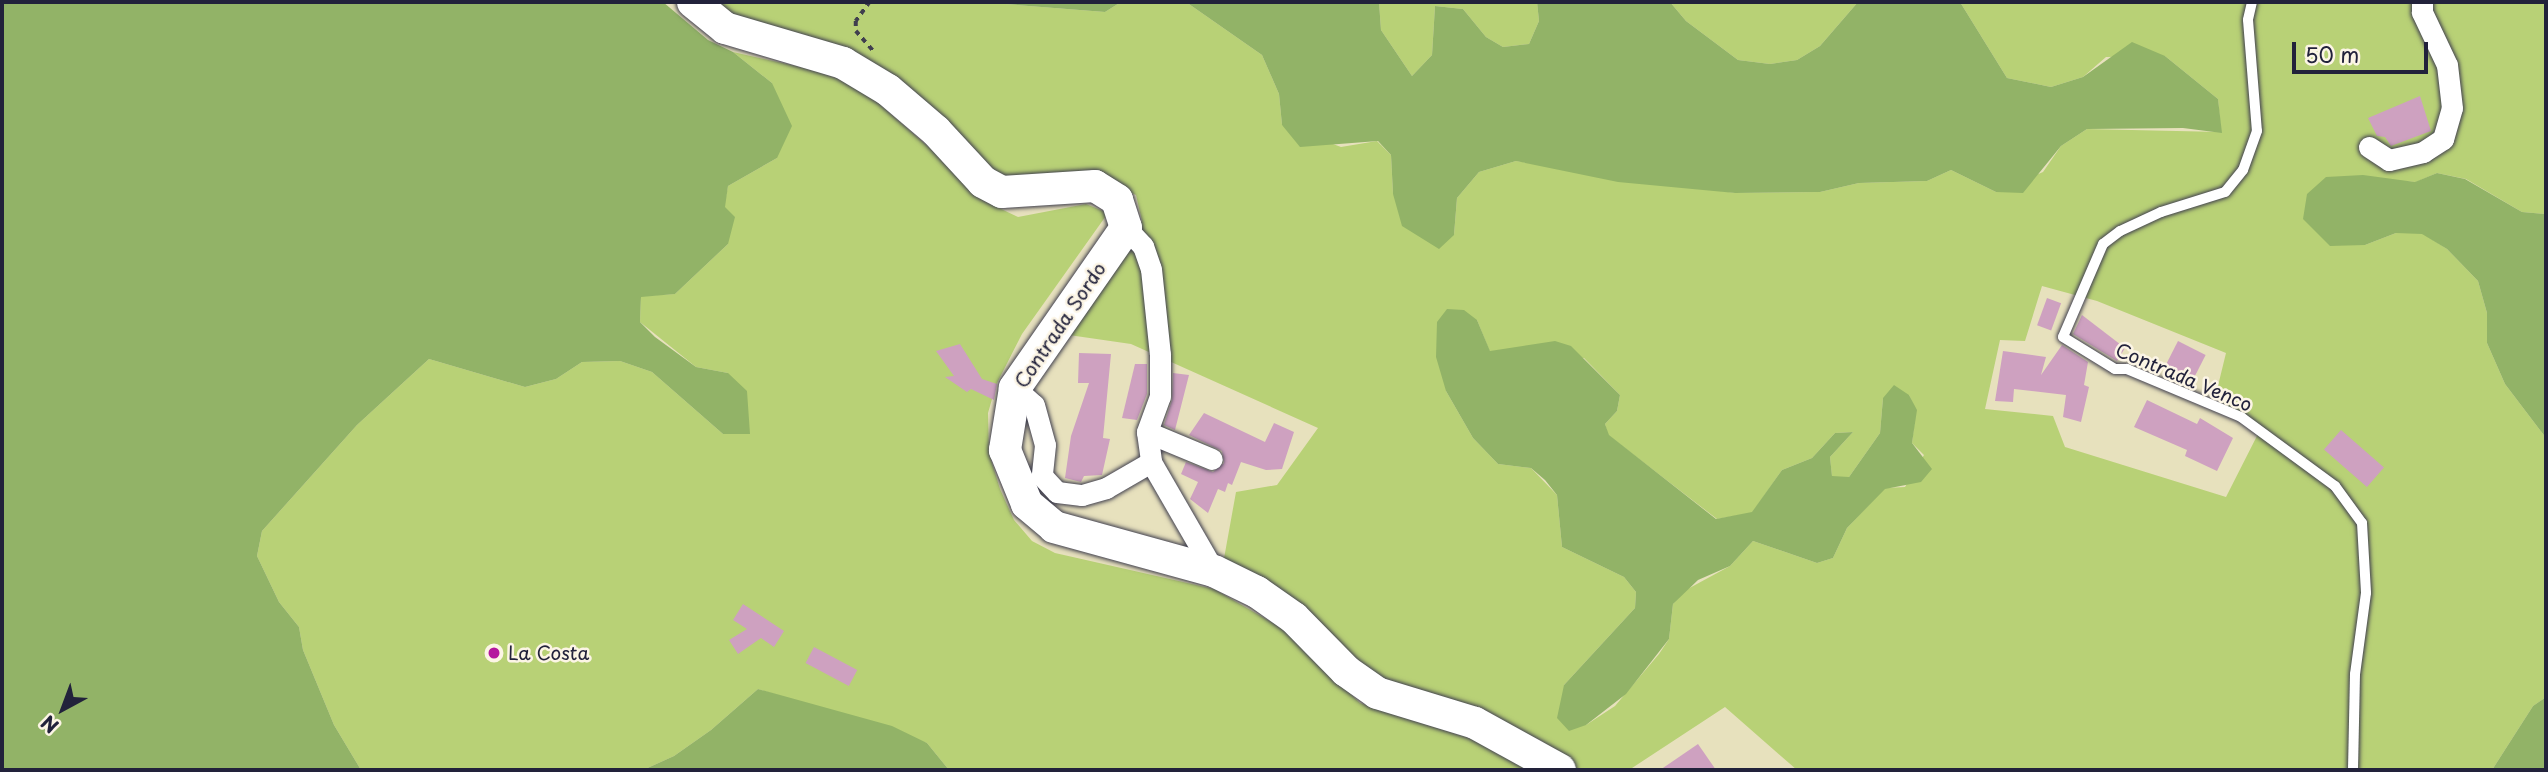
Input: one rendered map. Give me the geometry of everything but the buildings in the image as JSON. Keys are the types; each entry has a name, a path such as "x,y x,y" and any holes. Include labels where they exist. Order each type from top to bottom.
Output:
{"street":[{"path":"693,2 725,28 843,63 877,83 936,131 984,182 1002,192 1095,186 1117,200 1126,228 1143,246 1151,269 1160,396 1147,432 1152,462 1214,571"},
{"path":"2369,147 2389,160 2423,152 2443,139 2452,108 2447,65 2422,12 2422,2"},
{"name":"Contrada Sordo","path":"1126,228 1015,388 1005,450 1027,504 1054,527 1214,571 1257,592 1294,618 1346,671 1377,692 1475,723 1560,770"},
{"path":"1015,388 1034,405 1045,445 1042,476 1057,492 1082,495 1106,488 1152,462"},
{"path":"1147,432 1212,459"}],"lane":[{"name":"Contrada Venco","path":"2252,2 2248,20 2257,131 2243,170 2225,192 2161,212 2120,230 2103,244 2063,337 2115,369 2127,369 2241,416 2335,486 2362,523 2366,593 2355,674 2353,770"}],"green space":[{"path":"2,2 663,2 708,40 733,52 772,83 792,126 777,158 728,186 725,207 735,217 728,244 675,294 641,297 640,322 655,337 696,367 728,373 747,391 750,434 723,434 652,372 620,361 582,362 556,379 525,387 429,359 357,425 262,531 257,556 279,602 299,627 303,650 334,725 361,770 2,770"},
{"path":"706,2 980,2 1105,12 1121,2 1186,2 1262,55 1279,94 1282,125 1341,147 1377,141 1391,155 1393,194 1454,235 1457,198 1479,172 1516,161 1735,193 1820,192 1859,183 1927,181 1951,170 1996,192 2043,172 2061,146 2087,129 2221,132 2218,99 2165,56 2106,57 2083,77 2051,87 2007,78 1960,2 2546,2 2546,214 2522,212 2466,179 2437,173 2416,182 2399,181 2365,245 2396,233 2422,233 2447,249 2478,281 2487,313 2487,343 2505,384 2546,438 2546,697 2533,706 2492,770 1797,770 1725,707 1629,770 1575,770 1542,741 1476,712 1397,697 1223,564 1236,492 1277,485 1318,428 1131,344 1062,334 1142,221 1136,195 1113,184 1016,188 770,31","holes":["2042,286 2097,301 2226,353 2215,398 2261,428 2226,497 2065,447 2053,416 1985,409 2000,340 2025,341","1477,320 1490,352 1584,358 1620,395 1617,411 1605,424 1608,435 1717,519 1752,513 1782,470 1812,458 1835,433 1853,432 1830,457 1832,477 1849,477 1880,433 1883,398 1909,395 1916,410 1912,443 1924,455 1905,487 1885,488 1847,528 1833,558 1817,563 1753,541 1730,566 1684,591 1673,604 1669,639 1659,654 1615,706 1586,725 1564,685 1635,608 1636,592 1624,577 1562,547 1557,495 1531,468 1498,464 1473,438 1446,391"]},
{"path":"980,2 1121,2 1105,12"},
{"path":"1186,2 1379,2 1381,30 1412,76 1432,55 1435,6 1463,9 1486,37 1503,47 1529,44 1539,21 1537,2 1670,2 1686,21 1738,60 1770,64 1797,60 1820,46 1858,2 1960,2 2007,78 2051,87 2083,77 2132,42 2165,56 2218,99 2222,133 2183,128 2087,129 2061,146 2023,193 1996,192 1951,170 1927,181 1859,183 1820,192 1735,193 1618,182 1516,161 1479,172 1457,198 1454,235 1439,249 1402,226 1393,194 1391,155 1378,141 1300,147 1282,125 1279,94 1262,55"},
{"path":"1379,2 1537,2 1539,21 1529,44 1503,47 1486,37 1463,9 1435,6 1432,55 1412,76 1381,30"},
{"path":"1670,2 1858,2 1820,46 1797,60 1770,64 1738,60 1686,21"},
{"path":"733,52 814,70 860,87 997,207 1018,217 1086,204 1108,213 1022,334 996,385 988,413 989,453 1000,489 1014,520 1032,541 1055,553 1214,589 1280,627 1360,703 1487,744 1534,770 949,770 927,743 758,689 711,730 674,756 643,770 361,770 334,725 303,650 299,627 279,602 257,556 262,531 357,425 429,359 525,387 556,379 582,362 620,361 652,372 723,434 728,373 696,367 640,322 641,296 675,294 728,244 724,207 728,186 777,158 772,83"},
{"path":"2437,173 2465,179 2522,212 2546,214 2546,438 2505,384 2487,343 2487,313 2478,281 2447,249 2422,234 2396,233 2365,245 2330,246 2303,219 2307,194 2326,177 2363,175 2415,182"},
{"path":"1447,309 1464,310 1477,320 1490,351 1555,341 1571,346 1620,395 1617,411 1605,424 1609,435 1716,519 1752,512 1782,470 1812,458 1835,433 1853,432 1830,457 1832,476 1849,477 1880,433 1883,398 1894,385 1909,395 1917,410 1912,443 1932,469 1921,482 1885,489 1847,528 1833,558 1817,563 1753,541 1730,566 1698,580 1673,604 1669,639 1626,694 1586,725 1569,731 1557,718 1564,685 1635,608 1636,592 1624,577 1562,547 1557,495 1545,480 1531,468 1498,464 1473,438 1446,391 1436,357 1437,322"},
{"path":"758,689 892,726 927,743 949,770 643,770 674,756 711,730"},
{"path":"2546,697 2546,770 2492,770 2533,706"}],"place":[{"name":"La Costa","path":"494,653"}]}
